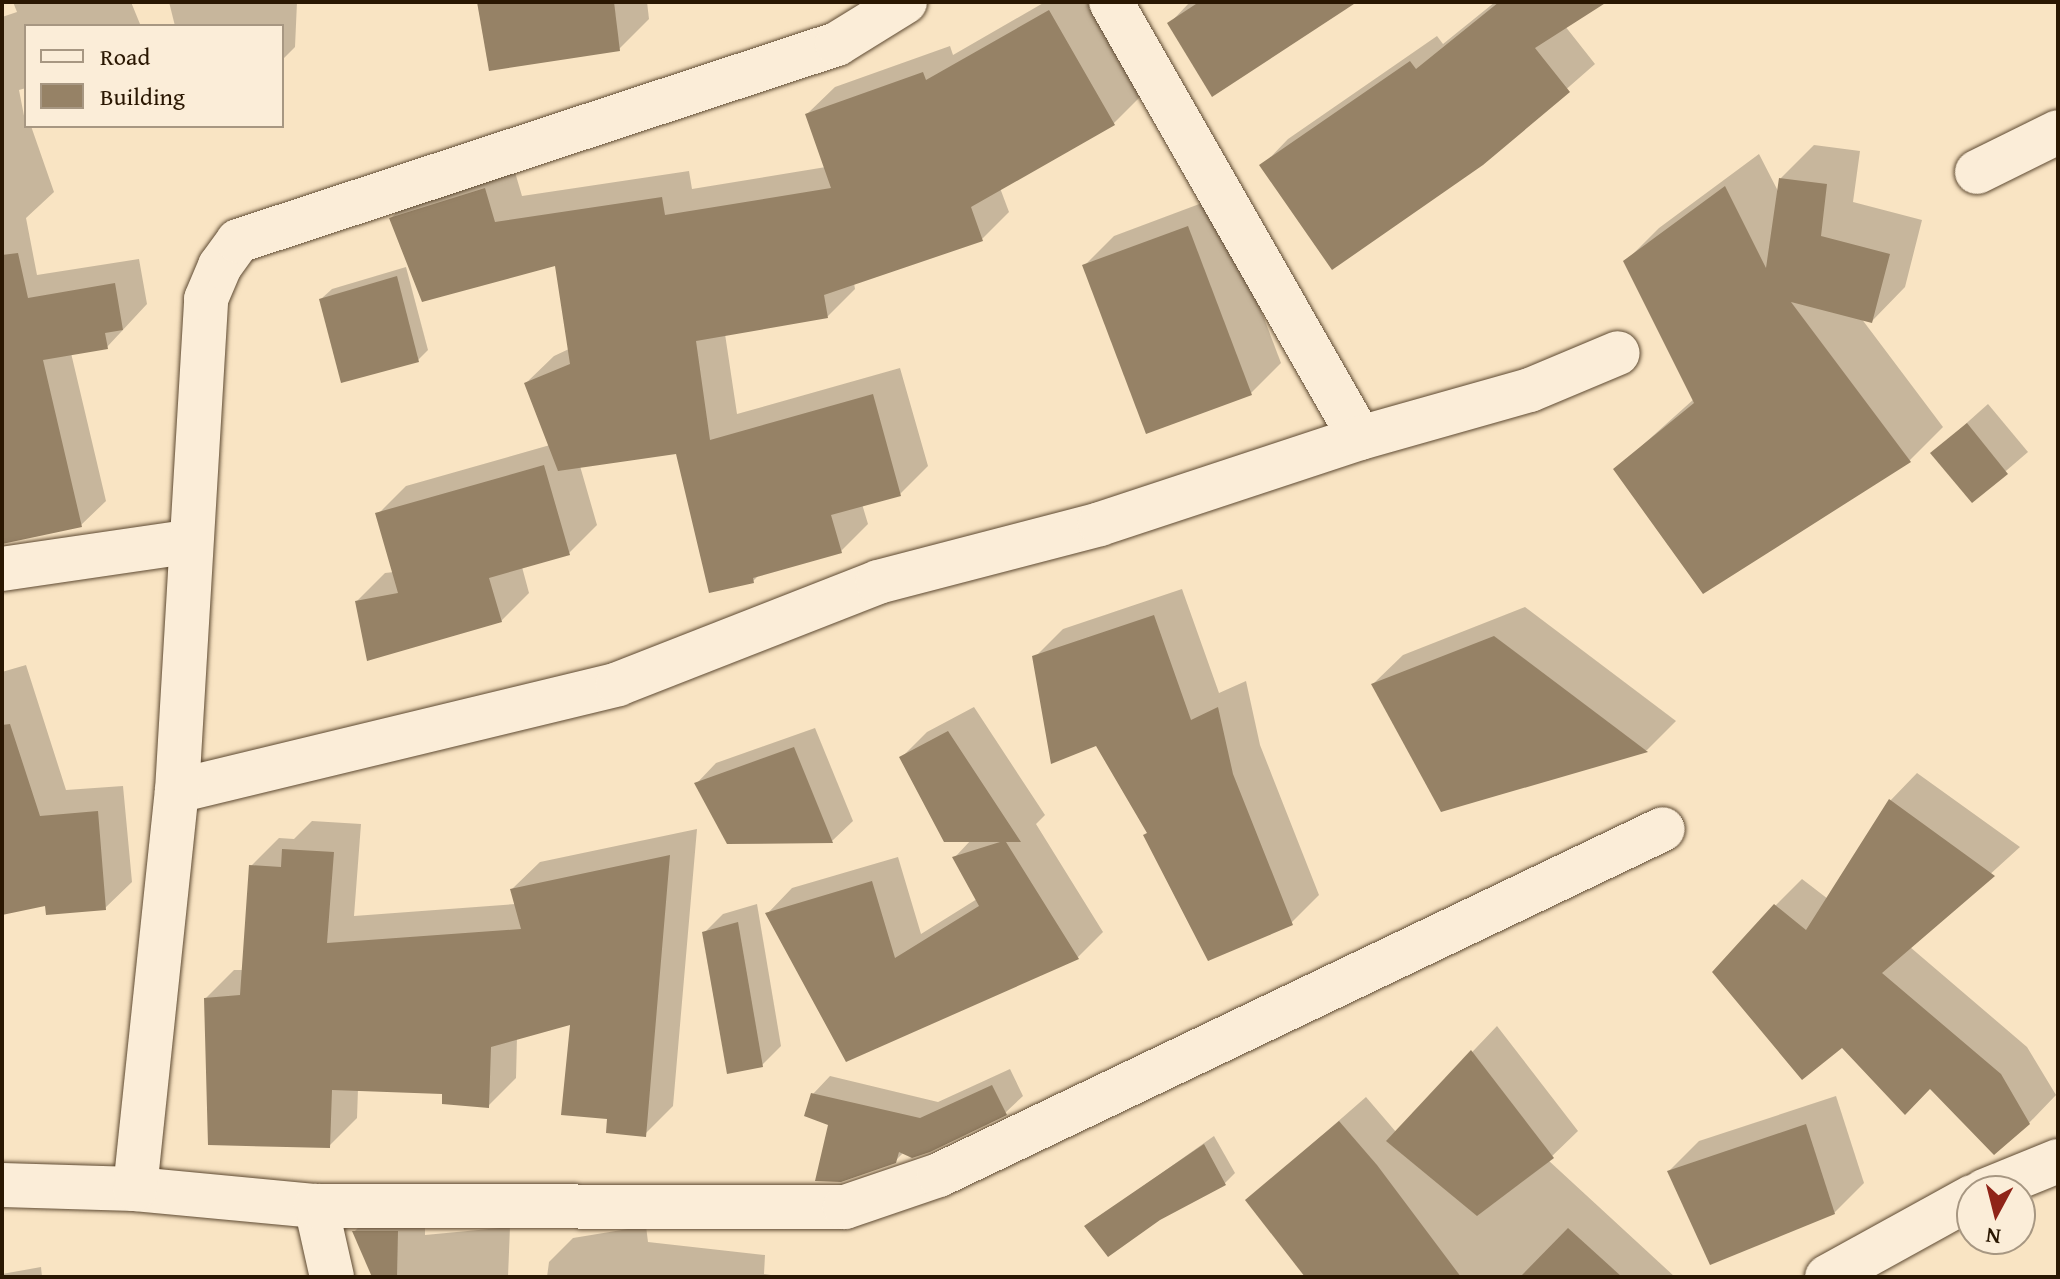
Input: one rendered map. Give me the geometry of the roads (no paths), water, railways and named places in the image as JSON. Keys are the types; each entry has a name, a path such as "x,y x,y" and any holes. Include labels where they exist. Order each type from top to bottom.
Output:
{"street":[{"path":"135,1189 177,791 188,636 187,542 206,299 238,241 837,44 905,2"},
{"path":"1111,2 1360,438"},
{"path":"1977,172 2058,132"},
{"path":"177,791 618,684 878,582 1100,524 1360,438 1530,390 1618,353"},
{"path":"2,569 187,542"},
{"path":"2,1185 135,1189 316,1206 845,1207 939,1175 1663,829"},
{"path":"2023,1175 2058,1161"},
{"path":"316,1206 332,1277"},
{"path":"1827,1277 1956,1206"}]}
